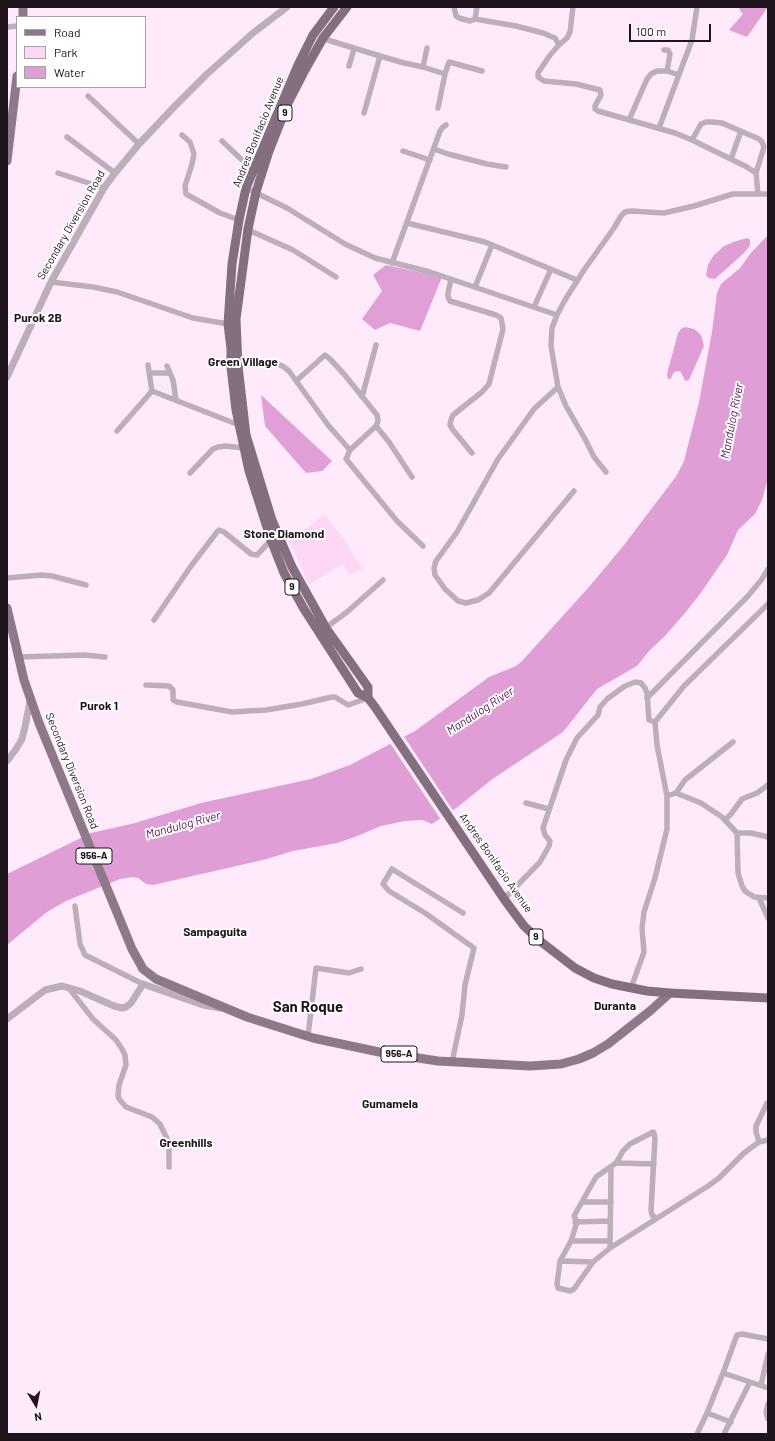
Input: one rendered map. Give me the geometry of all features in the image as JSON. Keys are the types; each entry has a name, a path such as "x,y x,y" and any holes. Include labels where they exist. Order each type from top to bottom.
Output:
{"highway":[{"name":"Andres Bonifacio Avenue","path":"334,7 313,35 279,107 246,188 238,223 232,264 228,324 231,349 246,435 272,520 332,653 358,693 368,698 375,707 504,899 524,926 540,941 575,968 594,978 612,984 646,991 670,993"},
{"name":"Andres Bonifacio Avenue","path":"347,7 323,38 288,103 269,152 256,192 248,229 236,319 234,367 239,425 244,448 257,498 284,573 304,610 368,687 368,698"},
{"name":"9","path":"670,993 768,998"}],"main road":[{"path":"7,161 16,84"},
{"name":"Secondary Diversion Road","path":"7,608 30,701 132,949 140,964 150,976 226,1009 308,1036 379,1052 452,1062 530,1066 549,1066 570,1062 593,1053 608,1044 670,993"}],"street":[{"name":"Secondary Diversion Road","path":"7,377 51,282 104,188 115,173 139,144 207,74 253,32 287,7"},
{"path":"454,7 456,16 459,18 470,21 475,19 516,26 549,34 556,38 559,45"},
{"path":"475,19 477,7"},
{"path":"573,7 570,32 567,38 550,54 538,73 538,77 544,81 576,84 600,90 601,95 595,106 598,112 659,128 692,140 756,173"},
{"path":"659,128 692,40 697,7"},
{"path":"313,35 444,74"},
{"path":"349,66 354,48"},
{"path":"423,67 427,48"},
{"path":"664,50 668,50 670,54 667,72"},
{"path":"364,113 380,56"},
{"path":"438,108 444,74 449,62 482,71"},
{"path":"630,120 647,79 652,74 657,71 679,75"},
{"path":"88,96 139,144"},
{"path":"692,140 701,124 706,122 722,124 741,130 759,139 762,142 763,151 756,173 758,194"},
{"path":"392,263 442,128 446,125"},
{"path":"731,159 741,130"},
{"path":"182,135 190,142 194,154 185,186 186,194 248,229 293,250 336,277"},
{"path":"67,137 115,173"},
{"path":"222,141 254,169"},
{"path":"434,149 487,164 506,167"},
{"path":"403,151 430,160"},
{"path":"58,173 104,188"},
{"path":"246,188 287,208 345,244 375,258 430,272 557,315"},
{"path":"606,472 594,457 585,438 566,406 558,388 551,346 552,328 557,315 578,280 625,212 631,210 664,213 694,206 733,194 768,194"},
{"path":"406,223 485,242 578,280"},
{"path":"475,287 492,245"},
{"path":"534,307 551,269"},
{"path":"451,279 448,293 450,300 496,315 500,318 502,323 502,329 489,384 482,392 453,415 451,420 450,425 453,430 472,453"},
{"path":"51,282 93,287 117,292 193,318 228,324"},
{"path":"362,397 376,345"},
{"path":"296,381 325,355 344,374 377,415 378,421 376,426 350,450 346,459 398,521 423,546"},
{"path":"234,367 256,364 278,364 289,372 328,425 350,450"},
{"path":"148,365 152,391"},
{"path":"167,366 174,385 176,400"},
{"path":"149,373 170,373"},
{"path":"558,388 534,409 498,459 457,532 436,561 434,568 435,574 445,589 458,601 466,603 478,600 489,593 574,491"},
{"path":"152,391 239,425"},
{"path":"117,431 152,391"},
{"path":"376,426 389,442 412,477"},
{"path":"190,474 213,449 226,446 244,448"},
{"path":"154,620 200,553 219,530 224,532 251,554 257,555 271,540"},
{"path":"647,698 748,596 768,569"},
{"path":"7,578 40,575 52,576 86,585"},
{"path":"322,630 347,612 383,580"},
{"path":"631,988 644,952 642,928 644,912 655,878 667,829 667,796 657,745 655,722 684,686 768,604"},
{"path":"18,657 85,655 105,656"},
{"path":"504,899 540,862 549,846 550,841 545,835 543,828 570,750 577,738 598,716 600,707 607,699 618,691 635,682 640,683 645,688 649,720 655,722"},
{"path":"146,685 169,686 173,690 173,700 177,702 232,712 266,710 332,697 335,697 348,705 368,698"},
{"path":"7,761 16,750 22,739 30,701"},
{"path":"667,796 676,793 685,780 733,742"},
{"path":"725,820 742,799 756,793 768,784"},
{"path":"676,793 715,811 737,833 739,879 745,891 754,897 768,898"},
{"path":"526,803 549,809"},
{"path":"737,833 751,833 768,837"},
{"path":"452,1062 460,1026 465,986 474,948 425,913 389,892 383,884 392,869 463,913"},
{"path":"759,898 768,918"},
{"path":"75,906 81,947 88,957 143,984 204,1005 226,1009"},
{"path":"308,1036 316,968 349,973 361,969"},
{"path":"7,1019 46,990 57,987 68,987 122,1008 126,1007 131,1002 143,984"},
{"path":"68,987 93,1019 116,1040 125,1054 126,1065 119,1085 119,1100 126,1107 152,1117 160,1124 169,1143 169,1167"},
{"path":"759,1142 756,1126 767,1103"},
{"path":"656,1218 652,1215 651,1210 655,1138 653,1132 627,1147 611,1168 596,1177 574,1216 571,1241 560,1261 557,1286 559,1289 570,1291 574,1289 593,1262 610,1244 656,1218 708,1186 719,1178 744,1153 759,1142 768,1140"},
{"path":"616,1163 654,1164"},
{"path":"610,1244 611,1168"},
{"path":"582,1202 611,1202"},
{"path":"574,1222 610,1221"},
{"path":"571,1241 610,1244"},
{"path":"560,1261 593,1262"},
{"path":"697,1434 707,1413 737,1335 742,1334 768,1339"},
{"path":"761,1385 768,1354"},
{"path":"723,1373 768,1388"},
{"path":"724,1434 750,1382"},
{"path":"768,1404 766,1412 768,1419"},
{"path":"707,1413 731,1422"}],"green space":[{"path":"325,515 343,538 363,569 349,575 343,564 309,585 289,540"}],"shaded area":[{"path":"741,7 768,7 747,37 729,30 743,14 739,9"},
{"path":"386,265 442,277 420,331 390,323 375,330 362,319 382,291 373,275"},
{"path":"261,395 332,461 322,471 306,473 265,426"}],"water":[{"name":"Mandulog River","path":"768,235 768,478 762,500 755,514 738,530 727,555 700,594 665,636 649,651 637,666 597,689 563,732 491,780 459,806 432,824 422,820 405,821 381,826 337,843 293,851 263,860 153,885 146,884 138,878 133,877 120,879 66,901 47,912 7,945 7,874 91,833 135,823 201,803 311,779 350,765 415,731 489,677 516,666 522,661 589,587 624,545 677,475 684,461 699,402 712,332 717,293 721,284 740,268 750,254"},
{"path":"748,238 750,240 750,246 744,253 715,279 708,278 706,275 708,265 713,256 724,246"},
{"path":"685,327 694,329 700,334 704,346 689,380 685,381 681,372 679,371 674,372 671,378 668,379 667,374 678,333"}],"pier":[{"path":"403,735 454,812 441,820 390,743"}],"district":[{"name":"Purok 2B","path":"38,318"},
{"name":"Green Village","path":"243,362"},
{"name":"Stone Diamond","path":"284,534"},
{"name":"Purok 1","path":"99,706"},
{"name":"Sampaguita","path":"215,932"},
{"name":"Duranta","path":"615,1006"},
{"name":"San Roque","path":"308,1007"},
{"name":"Gumamela","path":"390,1104"},
{"name":"Greenhills","path":"186,1143"}]}
